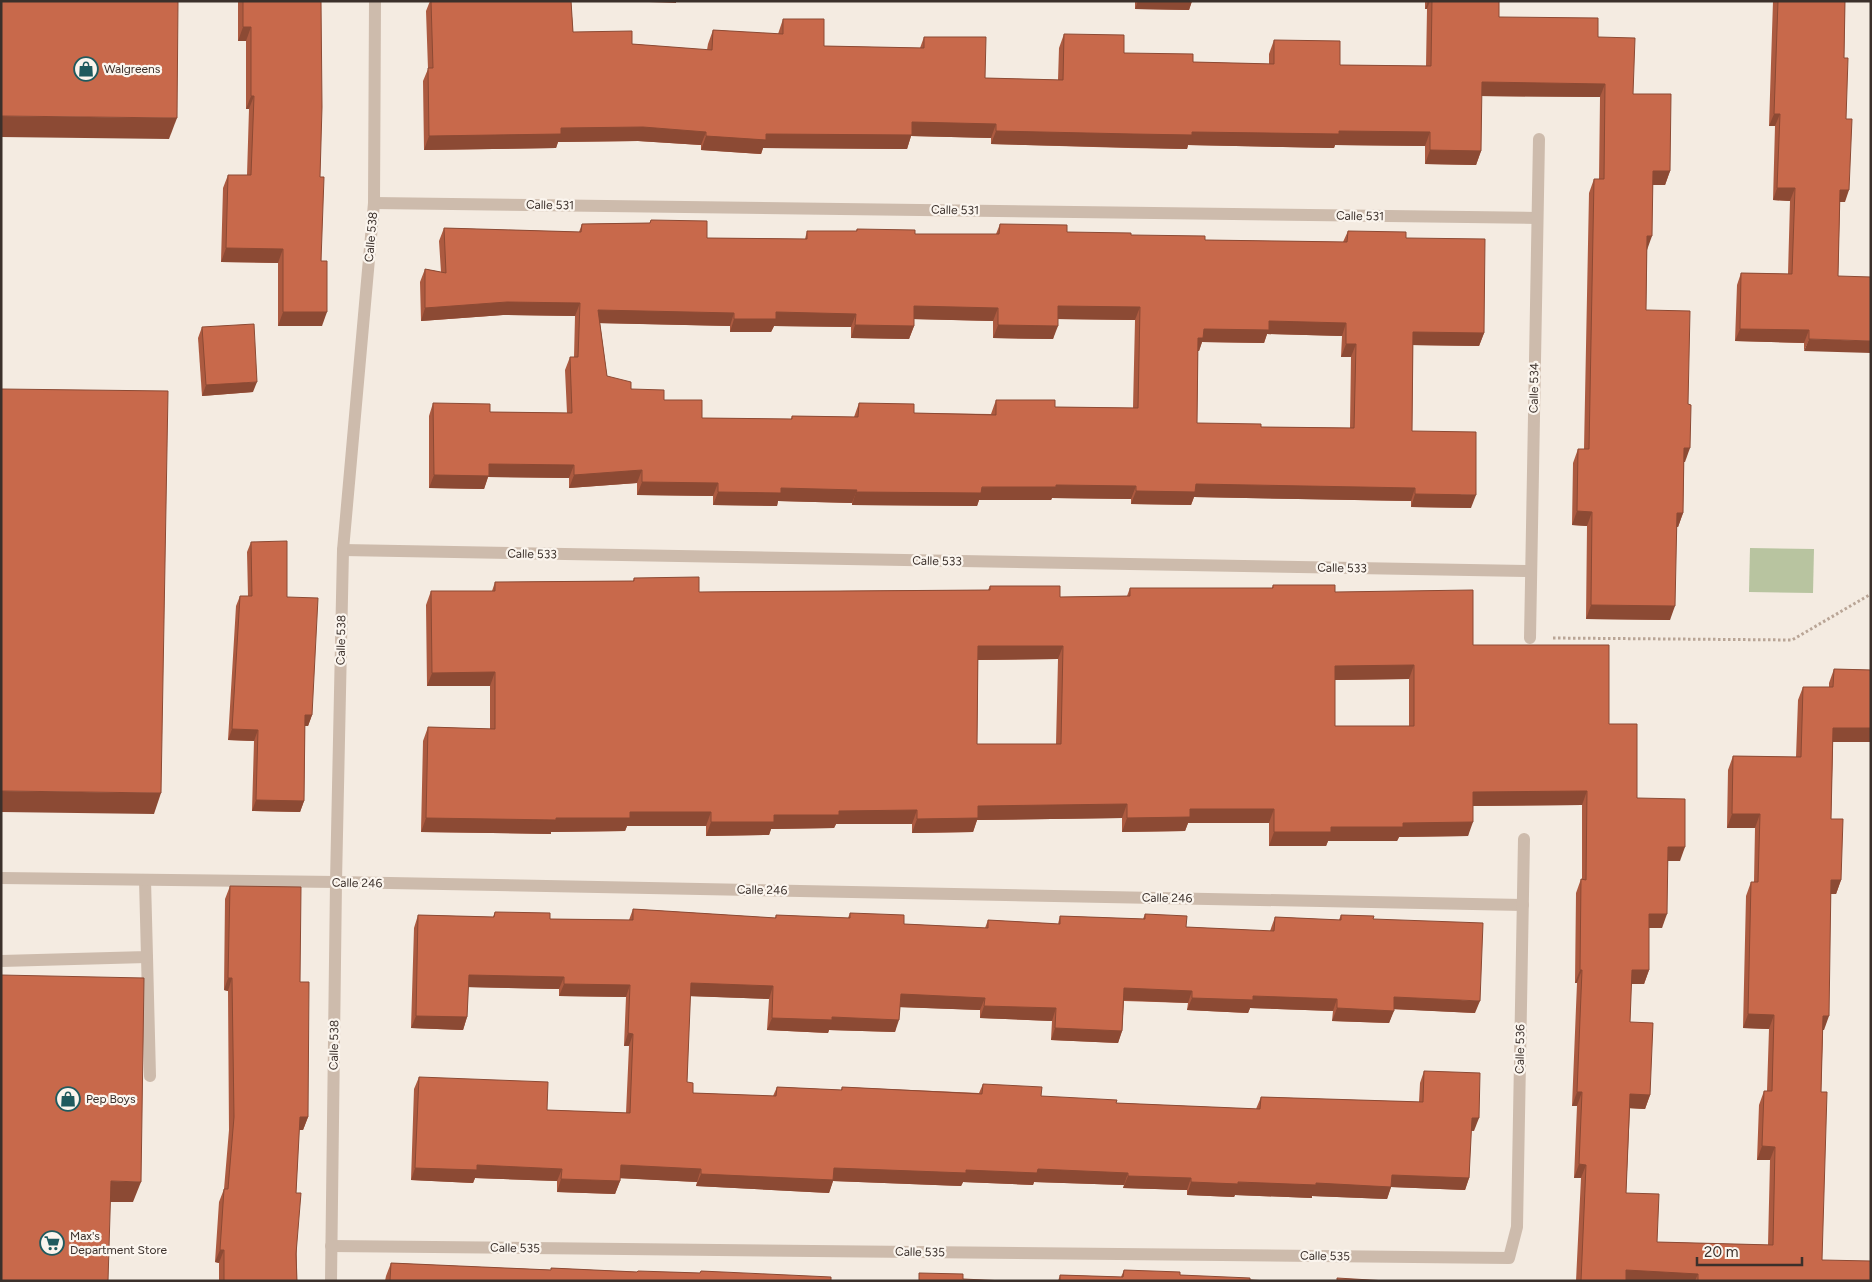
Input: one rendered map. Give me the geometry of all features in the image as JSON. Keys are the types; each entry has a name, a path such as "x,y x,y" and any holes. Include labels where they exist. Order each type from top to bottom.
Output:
{"street":[{"name":"Calle 538","path":"331,1281 336,882 343,550 374,203 376,1"},
{"name":"Calle 534","path":"1530,638 1539,139"},
{"name":"Calle 531","path":"374,203 1537,218"},
{"name":"Calle 533","path":"343,550 1531,571"},
{"name":"Calle 536","path":"1509,1258 1518,1227 1524,840"},
{"name":"Calle 246","path":"1,878 336,882 1523,905"},
{"path":"145,880 150,1076"},
{"path":"1,961 147,957"},
{"name":"Calle 535","path":"331,1246 1509,1258"}],"path":[{"path":"1530,638 1792,640 1871,594"}],"green space":[{"path":"1750,548 1814,549 1813,593 1749,592"}],"building":[{"name":"Walgreens","path":"1,1 178,1 177,118 1,116"},
{"path":"243,1 321,1 322,107 320,177 324,177 321,261 327,261 327,312 283,312 283,249 226,248 228,175 251,175 254,96 251,96 251,27 243,27"},
{"path":"431,1 571,1 573,32 632,31 632,44 712,50 713,30 783,34 783,19 824,19 824,46 924,48 924,37 986,37 985,78 1063,80 1064,34 1124,35 1124,53 1193,54 1193,62 1274,64 1274,40 1340,41 1340,65 1431,66 1432,1 1499,1 1499,17 1598,18 1598,37 1635,38 1633,94 1671,94 1670,171 1653,171 1652,236 1647,236 1646,310 1690,311 1688,404 1691,405 1690,448 1684,448 1683,513 1677,513 1675,606 1591,605 1592,512 1577,511 1578,449 1589,449 1594,179 1604,179 1605,84 1482,82 1481,151 1430,150 1430,132 1339,131 1339,134 1192,132 1192,135 1133,134 996,131 996,124 912,122 912,135 766,134 766,140 706,136 706,132 643,127 561,128 561,134 429,136 428,68 433,68"},
{"path":"1778,1 1845,1 1844,58 1848,58 1846,119 1852,119 1849,190 1840,190 1838,276 1871,277 1871,341 1809,339 1809,330 1740,329 1741,273 1792,274 1795,188 1777,188 1780,114 1774,114"},
{"path":"651,220 707,221 707,238 807,239 807,231 857,231 857,229 915,230 915,234 999,234 1000,224 1067,225 1067,232 1205,236 1205,240 1347,242 1348,231 1406,232 1406,238 1485,239 1484,333 1413,332 1412,431 1476,432 1476,495 1415,494 1415,488 1196,484 1195,492 1136,491 1136,486 1056,485 1056,487 982,487 981,493 856,492 857,490 781,488 781,493 718,492 718,483 642,482 642,470 574,475 574,465 489,464 489,476 434,475 433,403 490,404 490,412 572,413 570,357 578,357 580,303 507,302 425,308 425,269 446,273 444,228 581,232 582,224 650,223","holes":["914,306 998,308 998,325 1058,326 1058,306 1140,307 1138,408 1055,407 1055,400 996,400 996,415 914,413 914,404 859,403 858,417 792,416 792,419 702,418 702,400 664,400 664,390 631,389 631,382 607,376 598,310 734,313 734,319 776,319 776,312 856,314 855,325 914,326","1269,321 1346,323 1346,344 1356,344 1354,428 1261,427 1261,424 1197,423 1198,338 1203,338 1204,329 1269,330"]},
{"path":"254,324 257,382 206,385 202,327"},
{"path":"1,389 168,391 161,793 1,791"},
{"path":"287,541 287,597 318,598 312,715 305,715 304,801 256,800 258,730 232,729 240,596 252,596 251,542"},
{"path":"699,577 699,592 990,590 990,586 1060,586 1060,597 1130,596 1130,588 1273,588 1273,585 1335,585 1335,592 1473,590 1473,645 1609,645 1609,724 1637,724 1637,798 1685,799 1685,847 1668,847 1667,914 1649,914 1649,970 1632,970 1630,1022 1653,1023 1650,1095 1630,1094 1626,1193 1659,1194 1657,1242 1773,1245 1775,1147 1762,1146 1764,1091 1772,1091 1774,1015 1748,1014 1751,882 1758,882 1760,814 1732,814 1733,756 1801,757 1803,687 1833,687 1834,669 1871,670 1871,728 1833,728 1831,819 1843,819 1841,880 1831,880 1829,1016 1823,1016 1821,1092 1827,1092 1822,1260 1871,1261 1871,1281 1698,1281 1698,1274 1626,1270 1626,1281 1581,1281 1586,1165 1579,1164 1582,1092 1577,1092 1582,970 1580,970 1581,879 1586,880 1587,791 1473,792 1473,822 1403,823 1403,827 1331,827 1331,832 1274,832 1274,809 1190,809 1190,817 1127,818 1127,804 978,806 978,818 917,819 917,810 839,811 839,815 774,815 774,822 711,822 711,812 630,812 630,818 556,818 556,820 426,818 428,727 495,729 495,672 432,673 431,591 495,591 495,582 634,581 634,578","holes":["978,646 1063,646 1061,744 977,744","1414,665 1414,726 1335,726 1335,666"]},
{"path":"230,886 301,887 300,982 309,982 308,1117 300,1117 296,1193 301,1193 296,1254 297,1281 224,1281 224,1250 220,1250 224,1189 228,1189 234,1117 232,978 228,978"},
{"path":"633,909 776,918 776,915 850,918 850,913 904,915 904,924 988,928 988,920 1060,924 1060,916 1145,919 1145,914 1187,916 1186,927 1274,931 1275,917 1341,920 1341,915 1374,916 1373,919 1483,923 1480,1001 1394,997 1394,1011 1337,1008 1337,999 1253,996 1253,1000 1192,998 1192,991 1124,988 1122,1031 1055,1028 1056,1008 984,1006 985,998 901,994 899,1020 832,1017 832,1020 772,1018 773,986 691,983 687,1082 693,1083 693,1093 776,1096 777,1087 842,1090 842,1087 982,1094 983,1084 1042,1087 1041,1096 1117,1100 1116,1103 1260,1109 1261,1097 1423,1102 1424,1071 1480,1073 1479,1118 1472,1118 1469,1178 1392,1175 1391,1187 1316,1183 1316,1185 1191,1182 1191,1178 1128,1176 1128,1173 1038,1169 1037,1173 966,1170 966,1173 834,1168 833,1180 701,1174 701,1169 621,1165 620,1181 561,1179 562,1169 477,1165 477,1170 415,1168 419,1077 548,1082 547,1110 630,1113 633,1034 628,1033 630,985 564,984 564,977 469,975 467,1017 416,1016 418,915 494,917 495,912 550,913 550,919 633,920"},
{"name":"Pep Boys","path":"1,975 144,978 141,1182 111,1181 108,1281 1,1281"},
{"path":"391,1263 551,1270 551,1268 700,1273 701,1271 831,1277 831,1281 390,1281"},
{"path":"1124,1270 1180,1272 1180,1275 1250,1278 1250,1280 1269,1281 1060,1281 1060,1275 1123,1277"},
{"path":"919,1273 963,1274 963,1279 1005,1281 919,1281"},
{"path":"1337,1278 1387,1281 1337,1281"}],"place":[{"name":"Walgreens","path":"86,69"},
{"name":"Pep Boys","path":"68,1099"},
{"name":"Max's Department Store","path":"52,1243"}]}
